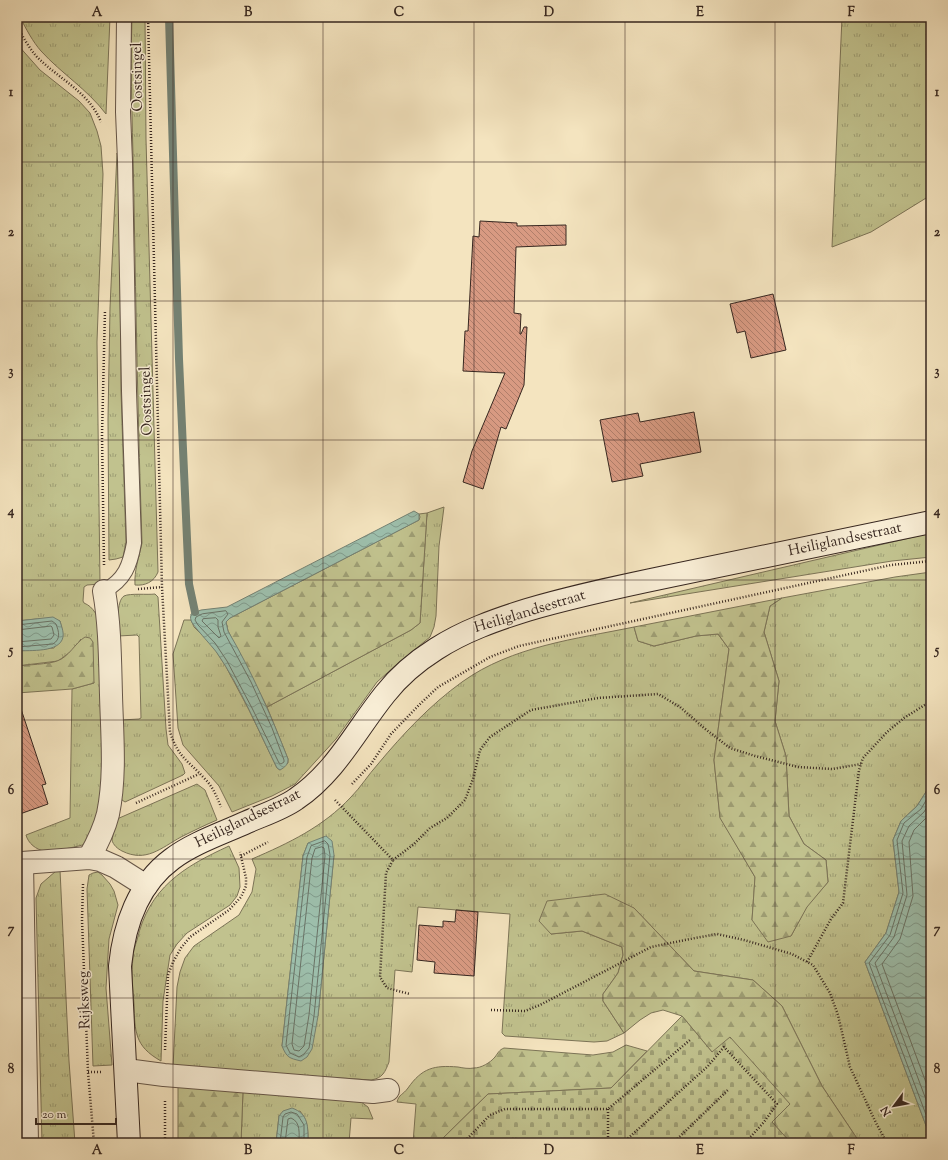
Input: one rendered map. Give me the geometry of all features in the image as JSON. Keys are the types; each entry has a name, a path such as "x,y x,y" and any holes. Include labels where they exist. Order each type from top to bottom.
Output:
{"street":[{"name":"Heiliglandsestraat","path":"146,886 172,859 190,848 294,800 312,787 334,765 385,694 400,677 437,648 460,635 498,619 566,598 931,522"},
{"path":"88,858 99,840 108,815 112,790 112,738 107,608 104,591"},
{"path":"27,1143 19,863 88,858 100,860 116,867 146,886 135,905 128,922 122,944 120,966 129,1143"},
{"path":"126,1070 164,1075 373,1092 388,1090"}],"lane":[{"path":"104,591 114,586 122,577 131,558 134,543 123,112 124,17"}],"path":[{"name":"Oostsingel","path":"108,815 199,774 182,758 170,732 162,587 148,17"},
{"path":"17,26 29,47 38,58 78,90 93,106 104,128"},
{"path":"104,591 102,435 105,310"},
{"name":"Heiliglandsestraat","path":"350,786 371,764 391,734 438,687 490,657 519,646 604,627 891,565 931,561"},
{"path":"410,994 387,988 380,977 386,873 393,860 414,844 430,828 447,818 465,800 473,779 480,750 490,738 531,710 598,698 658,694 680,707 730,748 798,767 832,769 860,764"},
{"path":"807,962 831,919 843,903 860,764 863,758 887,732 904,718 931,701"},
{"path":"330,804 340,796"},
{"path":"335,800 393,860"},
{"name":"Heiliglandsestraat","path":"164,1075 168,975 173,962 190,937 229,910 241,897 246,886 242,856 274,840"},
{"name":"Rijksweg","path":"88,858 84,870 82,920 88,1072 94,1143"},
{"path":"491,1010 525,1011 540,1006 651,947 717,934 792,954 813,965 830,993 838,1015 850,1066 876,1123 887,1143"},
{"path":"463,1143 490,1115 505,1109 608,1109 690,1040"},
{"path":"508,1143 512,1139 624,1142 708,1066 724,1047 777,1104 745,1143"},
{"path":"164,1075 165,1143"},
{"path":"673,1143 729,1089"},
{"path":"608,1109 608,1142"}],"green space":[{"path":"20,17 110,17 106,114 83,89 41,51 27,31"},
{"path":"132,17 145,17 146,139 158,572 152,581 139,585 135,585 135,574 142,543 131,63"},
{"path":"842,17 931,17 931,195 871,232 832,247"},
{"path":"17,44 40,70 79,101 90,113 101,146 103,174 97,342 100,584 87,585 84,587 83,601 93,609 101,625 103,753 101,808 89,843 49,851 33,846 26,835 70,818 72,689 94,683 81,639 73,650 58,661 17,666 17,651 54,648 62,629 60,621 37,619 17,621"},
{"path":"117,153 119,161 121,391 126,542 123,557 109,560 108,419 110,308"},
{"path":"444,507 439,546 436,616 430,637 377,682 336,739 295,784 272,796 232,812 219,786 183,745 178,728 173,654 184,620 191,620 194,627 212,645 224,663 277,768 280,770 288,763 288,759 267,707 411,630 420,623 427,513"},
{"path":"427,513 420,623 411,630 267,707 228,631 226,622 230,618 419,520 419,514"},
{"path":"931,533 931,557 892,561 630,603"},
{"path":"931,572 931,784 917,806 901,821 893,840 899,892 886,933 865,962 931,1139 931,1143 860,1143 822,1086 782,1006 753,980 694,971 634,908 551,934 582,931 622,947 623,955 618,973 603,994 603,1001 624,1033 607,1041 594,1042 505,1036 502,1033 510,914 418,907 412,972 395,970 389,1062 385,1072 378,1078 371,1080 173,1067 177,987 185,958 194,946 239,915 252,892 256,869 252,859 305,833 317,826 340,808 355,793 374,768 407,731 439,700 462,682 481,670 502,660 523,652 567,640 634,627 638,641 654,646 696,636 718,634 729,649 714,760 720,817 755,877 752,920 791,936 807,906 828,882 826,860 804,844 789,816 786,756 775,721 779,681 764,632 770,606 782,598 895,577","holes":["308,843 334,855 318,1016 282,1046 303,856"]},
{"path":"155,594 158,597 168,745 182,764 185,773 125,802 120,796 121,720 141,718 139,637 137,635 118,636 119,608 121,599 124,596"},
{"path":"782,598 770,606 764,632 779,681 775,721 786,756 789,816 804,844 826,860 828,882 807,907 791,936 768,942 752,920 755,877 720,818 714,760 729,649 718,634 696,636 654,646 638,641 634,627"},
{"path":"85,637 90,638 93,642 94,683 72,689 17,693 17,666 44,664 57,661 65,656"},
{"path":"197,784 205,790 217,820 181,837 153,853 146,855 131,854 117,848 112,838 117,819"},
{"path":"229,846 239,868 240,887 237,896 230,905 187,933 170,955 163,1001 161,1061 146,1050 138,1037 136,1030 132,981 134,949 150,906 170,881 197,862"},
{"path":"60,870 69,1061 75,1143 42,1143 36,898 41,884 56,871"},
{"path":"98,872 110,884 114,891 118,905 109,939 106,988 112,1065 93,1066 87,889 89,875"},
{"path":"605,894 634,908 694,971 753,980 782,1006 822,1086 860,1143 791,1143 772,1122 790,1104 712,1052 682,1016 663,1010 651,1013 624,1033 603,1001 603,994 618,973 623,955 622,947 582,931 551,934 539,921 547,901"},
{"path":"682,1016 712,1052 730,1037 790,1104 772,1122 791,1143 440,1143 440,1141 488,1094 611,1088"},
{"path":"626,1045 647,1051 611,1088 488,1094 440,1141 440,1143 413,1143 416,1104 397,1102 400,1096 413,1081 429,1069 435,1067 480,1067 491,1061 504,1048 593,1055 613,1052"},
{"path":"178,1087 243,1091 241,1143 178,1143"},
{"path":"243,1091 357,1099 368,1107 373,1119 351,1118 349,1143 308,1143 305,1118 300,1111 279,1116 276,1143 241,1143"}],"water":[{"path":"414,511 419,514 419,520 230,618 226,622 228,631 261,694 288,759 286,766 280,770 277,768 234,680 217,653 192,622 191,614 201,610 227,607"},
{"path":"53,617 60,621 63,631 61,642 56,646 44,650 17,651 17,621"},
{"path":"931,784 931,1139 865,962 886,933 899,892 893,840 901,821 917,806"},
{"path":"326,836 332,841 334,855 318,1016 312,1049 307,1057 301,1061 289,1057 285,1053 282,1046 303,856 308,843"},
{"path":"292,1108 305,1117 308,1143 276,1143 279,1116 283,1111"}],"building":[{"path":"480,221 517,223 517,226 566,225 566,245 516,247 514,313 521,314 520,334 524,327 527,327 524,385 506,429 501,427 483,489 463,482 472,451 505,373 463,371 465,331 468,331 473,236 479,237"},
{"path":"773,294 786,350 751,358 745,331 737,333 730,304"},
{"path":"694,412 701,452 640,464 643,476 612,482 600,420 638,413 640,422"},
{"path":"21,709 46,784 42,785 48,804 17,815 17,710"},
{"path":"456,910 478,912 474,976 434,973 435,962 417,960 419,925 443,927 443,921 455,922"}],"waterway":[{"path":"169,17 179,359 189,584 195,612"}]}
